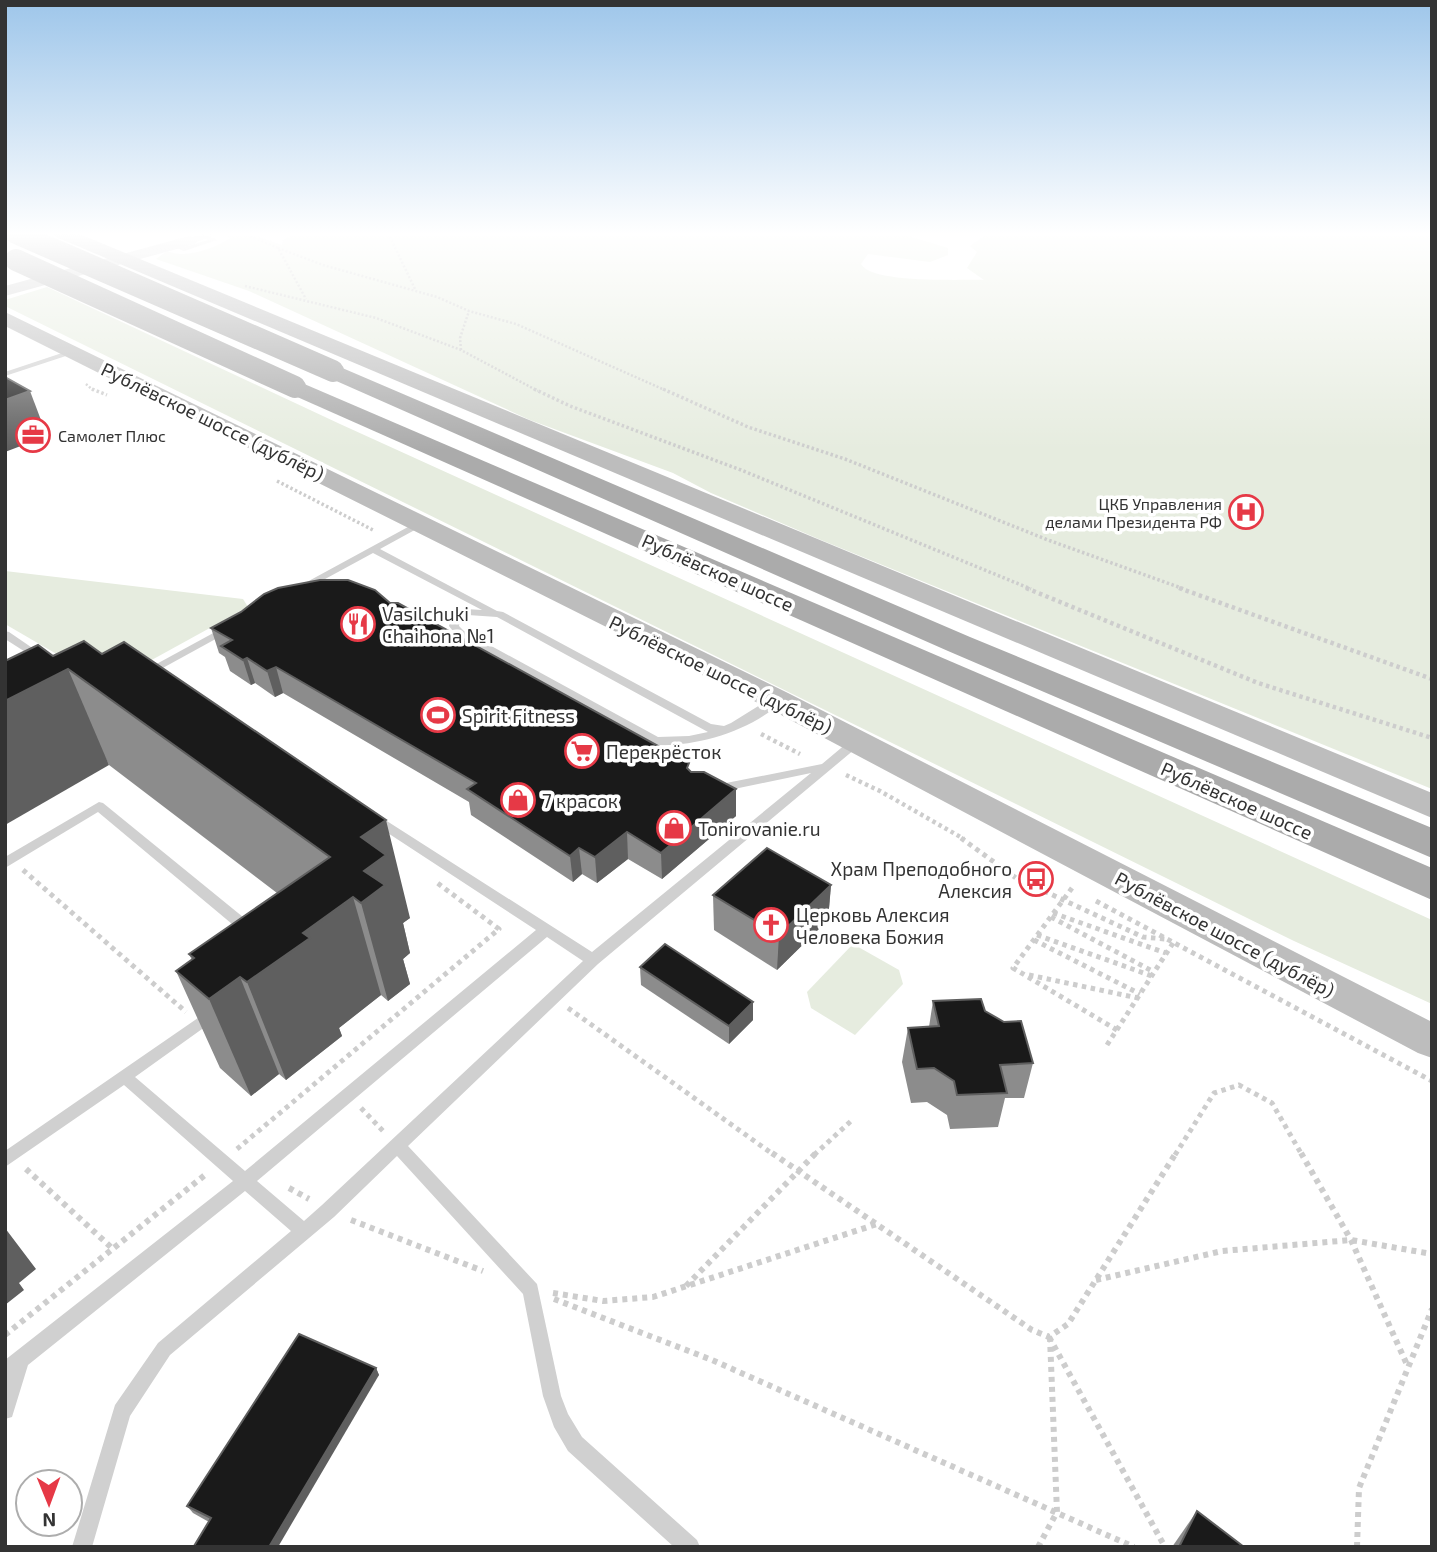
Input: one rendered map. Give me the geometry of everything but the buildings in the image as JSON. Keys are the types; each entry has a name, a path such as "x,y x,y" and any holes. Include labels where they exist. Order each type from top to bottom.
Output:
{"main road":[{"name":"Рублёвское шоссе","path":"116,305 295,387 1432,885"},
{"name":"Рублёвское шоссе","path":"182,305 959,644 1432,844"},
{"path":"235,305 1432,806"},
{"name":"Рублёвское шоссе (дублёр)","path":"5,318 74,352 407,530 777,700 838,755 1314,981 1432,1041"},
{"path":"1314,981 1432,1032"}],"lane":[{"path":"6,374 74,352"},
{"path":"293,592 407,530"},
{"path":"372,549 499,614 709,728 723,729"},
{"path":"499,614 466,612 455,618 454,626 460,633 656,741 677,744 723,729 752,718 777,700"},
{"path":"148,677 244,619"},
{"path":"5,634 48,662"},
{"path":"696,793 838,755"},
{"path":"82,1547 122,1412 164,1349 328,1211 593,960 838,755"},
{"path":"8,861 99,806 265,944"},
{"path":"358,808 593,960"},
{"path":"5,1410 13,1366 252,1175 546,930"},
{"path":"9,1157 221,1008"},
{"path":"125,1077 252,1175 303,1231"},
{"path":"397,1145 531,1290 552,1396 561,1420 575,1444 690,1547"}],"path":[{"path":"330,305 376,318 461,350 498,372 570,406 741,470 1258,683 1432,738"},
{"path":"455,305 516,324 748,427 845,458 1048,540 1432,679"},
{"path":"461,350 460,338 469,311"},
{"path":"279,477 407,530"},
{"path":"838,755 905,797"},
{"path":"8,861 200,1024"},
{"path":"225,1158 499,929 436,884 440,861"},
{"path":"1083,894 1072,888 1013,968 1117,1030"},
{"path":"1095,900 1432,1081"},
{"path":"1052,915 1166,953"},
{"path":"1052,915 1153,974"},
{"path":"1035,937 1153,974"},
{"path":"1035,937 1139,996"},
{"path":"1107,1045 1173,943"},
{"path":"1025,974 1139,996"},
{"path":"553,997 797,1171 1032,1330 1049,1338 1165,1547"},
{"path":"1049,1338 1068,1324 1214,1093 1239,1085 1272,1102 1351,1240 1408,1367"},
{"path":"348,1095 397,1145"},
{"path":"686,1286 797,1171 851,1121"},
{"path":"226,1142 236,1150 252,1175 328,1211 712,1360 1134,1547"},
{"path":"9,1157 113,1249"},
{"path":"5,1335 215,1167"},
{"path":"531,1290 603,1301 653,1297 877,1224"},
{"path":"1096,1280 1222,1251 1351,1240 1432,1254"},
{"path":"1357,1547 1359,1488 1432,1309"},
{"path":"1038,1547 1057,1512 1049,1338"}],"shaded area":[{"path":"86,305 340,424 1432,920 1432,1004 1294,941 5,306"},
{"path":"280,305 1432,305 1432,789 821,540 711,493 673,473 530,420"},
{"path":"5,571 243,599 248,607 108,684 5,624"},
{"path":"853,944 899,970 903,984 855,1035 811,1008 807,992"}],"place":[{"name":"Самолет Плюс","path":"33,435"},
{"name":"ЦКБ Управления делами Президента РФ","path":"1246,512"},
{"name":"Vasilchuki Chaihona №1","path":"358,624"},
{"name":"Spirit Fitness","path":"438,715"},
{"name":"Перекрёсток","path":"582,751"},
{"name":"7 красок","path":"518,800"},
{"name":"Tonirovanie.ru","path":"674,828"},
{"name":"Храм Преподобного Алексия","path":"1036,879"},
{"name":"Церковь Алексия Человека Божия","path":"771,925"}]}
